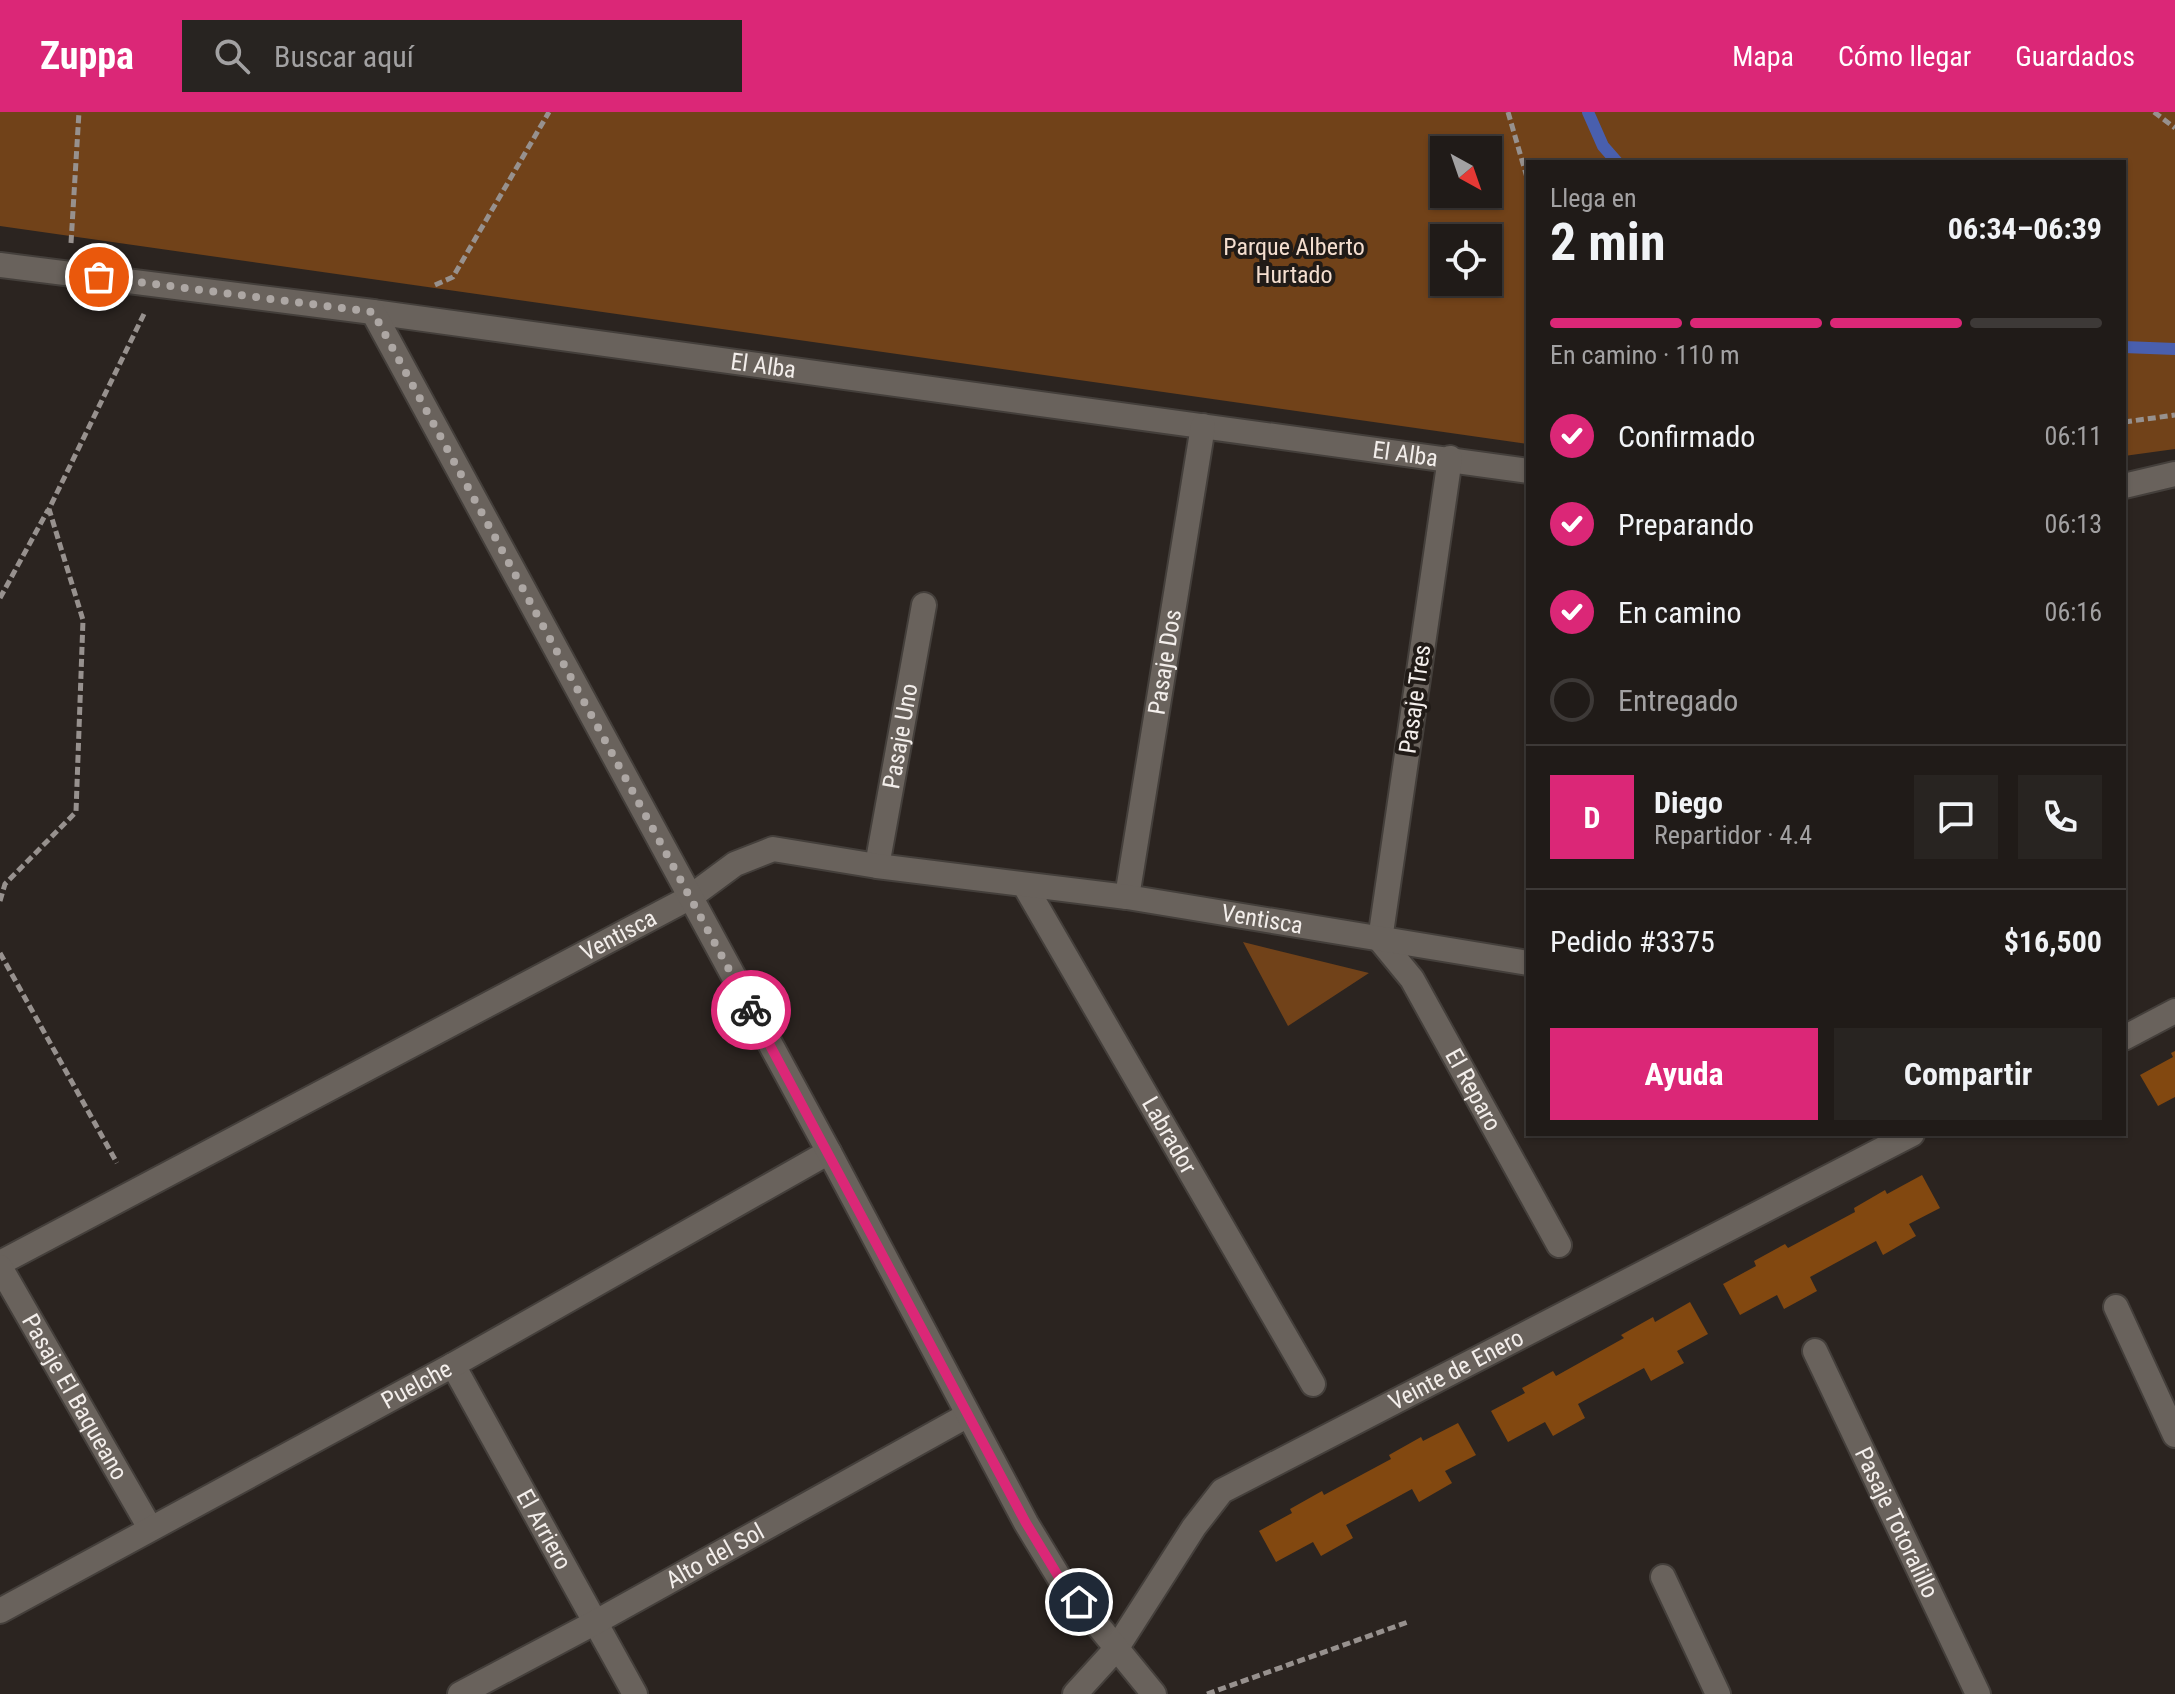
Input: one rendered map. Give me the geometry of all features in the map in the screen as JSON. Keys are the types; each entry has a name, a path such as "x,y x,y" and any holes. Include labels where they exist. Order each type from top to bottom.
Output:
{"street":[{"name":"El Alba","path":"0,265 373,312 1526,471"},
{"path":"373,312 829,1152 1026,1523 1060,1579 1154,1694"},
{"name":"Pasaje Dos","path":"1127,897 1203,426"},
{"name":"Pasaje Tres","path":"1380,940 1450,458"},
{"path":"2126,486 2175,474"},
{"name":"Pasaje Uno","path":"877,866 924,605"},
{"name":"Ventisca","path":"0,1265 689,898 735,864 773,849 877,866 1127,897 1526,963"},
{"name":"Labrador","path":"1025,886 1313,1384"},
{"name":"El Reparo","path":"1380,940 1412,979 1559,1245"},
{"path":"2126,1037 2175,1011"},
{"name":"Veinte de Enero","path":"1075,1694 1116,1649 1194,1527 1222,1491 1908,1136"},
{"name":"Puelche","path":"0,1611 453,1365 829,1152"},
{"name":"Pasaje El Baqueano","path":"0,1265 150,1528"},
{"path":"2116,1307 2175,1435"},
{"name":"Pasaje Totoralillo","path":"1815,1351 1978,1694"},
{"name":"El Arriero","path":"453,1365 635,1694"},
{"name":"Alto del Sol","path":"460,1694 968,1415"},
{"path":"1663,1577 1718,1694"}],"path":[{"path":"69,274 79,112"},
{"path":"427,289 453,277 549,112"},
{"path":"1508,112 1526,174"},
{"path":"2154,112 2175,128"},
{"path":"0,598 49,509 159,284"},
{"path":"2126,422 2175,415"},
{"path":"0,901 5,884 76,812 83,620 49,509"},
{"path":"0,953 133,1192"},
{"path":"1207,1694 1408,1622"}],"green space":[{"name":"Parque Alberto Hurtado","path":"0,112 2175,112 2175,449 2126,456 2126,160 1526,160 1526,444 0,226"},
{"path":"1243,942 1369,973 1288,1026"}],"building":[{"path":"2175,1051 2175,1097 2158,1106 2140,1075 2173,1057 2171,1053"},
{"path":"1922,1175 1940,1208 1909,1224 1916,1236 1883,1255 1876,1241 1810,1277 1817,1291 1784,1309 1777,1295 1740,1315 1723,1284 1756,1266 1754,1261 1785,1244 1788,1248 1855,1212 1854,1208 1885,1190 1887,1194"},
{"path":"1690,1302 1708,1334 1677,1351 1684,1363 1651,1381 1644,1368 1578,1404 1585,1418 1553,1436 1545,1422 1508,1442 1491,1411 1525,1393 1522,1388 1553,1371 1556,1376 1624,1338 1621,1335 1653,1317 1655,1322"},
{"path":"1458,1423 1476,1455 1445,1471 1452,1483 1419,1502 1412,1489 1346,1525 1353,1538 1321,1556 1313,1542 1276,1562 1259,1531 1292,1513 1290,1509 1322,1491 1324,1495 1391,1459 1389,1455 1421,1437 1423,1441"}],"waterway":[{"path":"1588,112 1603,146 1615,160"},
{"path":"2126,347 2175,349"}],"way so far":[{"path":"99,277 373,312 751,1010"}],"route":[{"path":"751,1010 1026,1523 1060,1579 1079,1602"}]}
